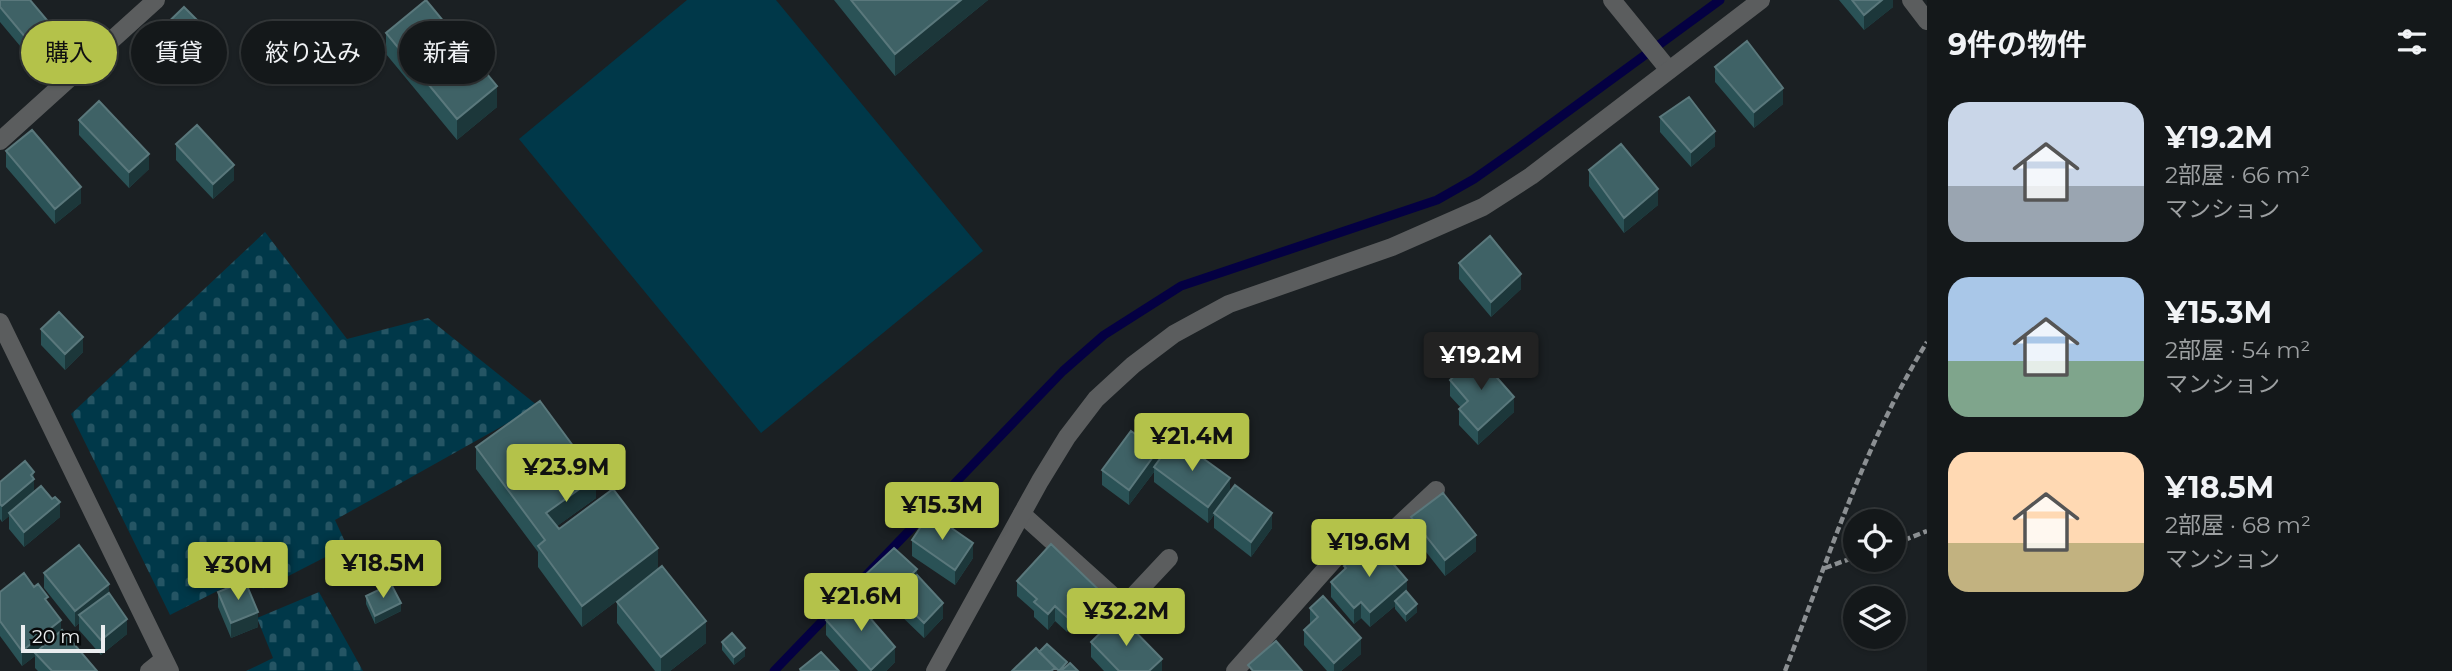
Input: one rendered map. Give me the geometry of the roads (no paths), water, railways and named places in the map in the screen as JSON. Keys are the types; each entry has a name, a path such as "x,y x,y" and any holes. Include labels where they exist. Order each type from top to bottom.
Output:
{"street":[{"path":"0,141 156,0"},
{"path":"1612,0 1664,65"},
{"path":"935,671 1067,438 1096,399 1133,365 1174,334 1229,304 1392,247 1483,207 1531,176 1664,65 1761,0"},
{"path":"1911,0 1927,21"},
{"path":"0,322 167,665 149,671"},
{"path":"1235,671 1356,534 1387,536 1436,490"},
{"path":"1022,514 1124,606 1169,558"}],"waterway":[{"path":"774,671 1063,371 1104,335 1181,286 1437,200 1474,179 1518,148 1720,0"}]}
